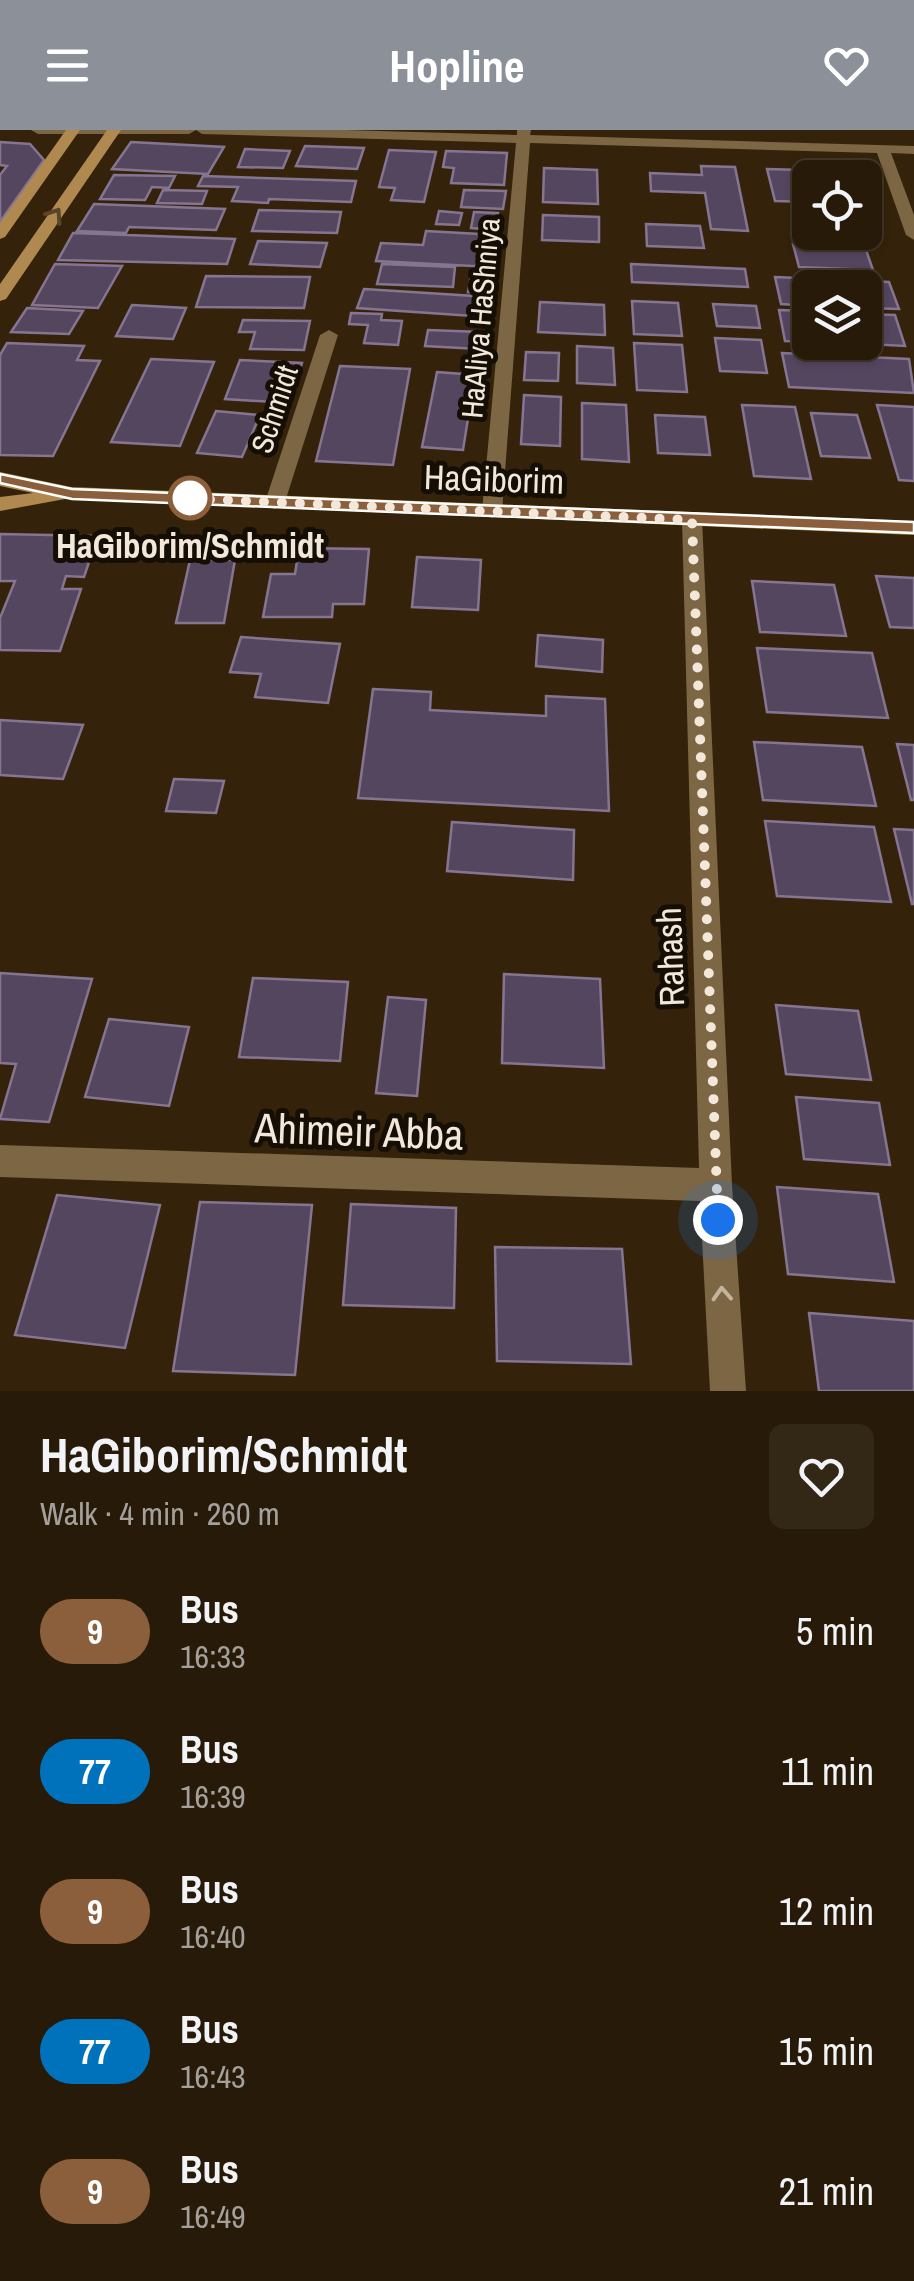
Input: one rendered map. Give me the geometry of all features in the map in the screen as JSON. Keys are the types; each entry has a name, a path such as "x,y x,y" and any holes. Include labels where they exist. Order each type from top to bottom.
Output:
{"street":[{"path":"38,130 189,130"},
{"path":"0,234 73,130"},
{"path":"202,130 524,134 914,150"},
{"path":"812,130 818,147"},
{"path":"0,296 113,131"},
{"name":"HaAliya HaShniya","path":"492,511 524,134"},
{"path":"882,149 914,235"},
{"name":"Schmidt","path":"275,502 330,335"},
{"name":"HaGiborim","path":"0,479 72,494 914,528"},
{"name":"HaGiborim","path":"0,504 72,494"},
{"name":"Rahash","path":"692,520 716,1185 728,1391"},
{"name":"Ahimeir Abba","path":"0,1161 716,1185"}],"building":[{"path":"0,142 30,144 44,160 0,222 0,175 7,166 0,165"},
{"path":"131,142 224,147 208,174 112,169"},
{"path":"305,146 364,148 357,169 296,166"},
{"path":"245,149 290,151 283,168 238,167"},
{"path":"389,150 436,152 424,202 391,200 395,188 379,187"},
{"path":"446,151 507,153 504,185 451,183 454,168 443,167"},
{"path":"701,166 735,167 748,231 711,229 705,193 651,191 650,173 702,175"},
{"path":"544,168 597,170 598,204 543,202"},
{"path":"767,169 792,170 792,201 775,201"},
{"path":"114,175 175,176 169,188 152,187 145,200 100,199"},
{"path":"203,176 356,181 351,202 269,199 268,203 232,201 238,187 198,186"},
{"path":"163,190 207,191 202,204 157,203"},
{"path":"464,190 506,191 503,209 461,207"},
{"path":"94,204 225,209 216,230 129,227 126,233 77,231"},
{"path":"259,210 341,212 337,233 252,231"},
{"path":"439,211 462,213 459,225 436,224"},
{"path":"474,212 498,213 495,230 471,228"},
{"path":"543,215 599,217 599,242 542,240"},
{"path":"646,224 700,226 704,248 647,246"},
{"path":"426,231 497,235 492,267 376,261 381,243 423,245"},
{"path":"73,233 235,239 227,264 58,260"},
{"path":"258,241 327,243 320,267 250,264"},
{"path":"795,250 866,250 873,270 799,267"},
{"path":"55,264 122,266 98,308 32,305"},
{"path":"382,264 455,267 453,287 377,284"},
{"path":"631,264 745,269 748,287 632,282"},
{"path":"472,270 494,271 491,294 468,292"},
{"path":"206,276 310,277 304,308 196,307"},
{"path":"775,277 792,278 792,305 781,304"},
{"path":"882,282 889,282 899,309 882,308"},
{"path":"364,289 490,297 487,317 357,308"},
{"path":"632,301 678,303 682,336 634,334"},
{"path":"540,302 604,305 605,335 538,332"},
{"path":"713,304 756,306 760,328 717,326"},
{"path":"132,305 186,308 173,339 116,336"},
{"path":"27,308 83,311 69,334 11,332"},
{"path":"779,310 792,310 792,341 785,341"},
{"path":"351,313 382,314 381,320 402,321 398,345 364,343 368,325 349,324"},
{"path":"882,315 895,315 905,346 882,345"},
{"path":"243,320 310,321 304,350 250,349 255,332 239,332"},
{"path":"428,330 480,332 478,349 425,346"},
{"path":"715,338 761,340 767,373 720,371"},
{"path":"7,343 84,346 77,360 100,361 53,456 0,455 0,355"},
{"path":"634,343 682,345 687,392 637,390"},
{"path":"577,346 613,348 615,385 577,383"},
{"path":"526,352 559,353 558,381 524,380"},
{"path":"782,353 792,353 792,360 909,359 914,393 789,387"},
{"path":"151,359 214,362 180,446 111,442"},
{"path":"240,360 302,363 290,403 225,399"},
{"path":"340,366 410,369 393,465 316,461"},
{"path":"437,372 475,375 463,450 422,447"},
{"path":"524,395 561,397 560,446 521,444"},
{"path":"582,403 626,405 629,462 582,459"},
{"path":"742,405 795,407 811,479 754,476"},
{"path":"877,405 914,407 914,481 899,480"},
{"path":"216,411 260,415 242,457 197,453"},
{"path":"811,413 857,415 870,458 821,456"},
{"path":"655,415 705,417 710,455 658,453"},
{"path":"0,534 98,536 84,577 66,576 62,589 81,589 60,651 0,650 0,618 15,581 0,581"},
{"path":"299,548 369,549 364,604 333,604 332,617 263,617 271,574 295,574"},
{"path":"417,557 481,560 478,610 412,607"},
{"path":"190,560 235,560 224,623 176,623"},
{"path":"876,576 914,578 914,628 890,627"},
{"path":"752,581 834,585 846,636 760,632"},
{"path":"538,635 603,640 602,672 536,666"},
{"path":"241,637 340,644 328,703 255,697 261,674 230,672"},
{"path":"757,648 872,653 888,718 767,712"},
{"path":"373,689 431,692 430,710 546,716 546,696 605,699 609,811 358,798"},
{"path":"0,720 83,725 63,779 0,775"},
{"path":"754,742 862,747 876,806 763,800"},
{"path":"897,744 914,745 914,800 911,800"},
{"path":"174,779 224,781 216,813 166,811"},
{"path":"765,821 874,827 891,902 777,896"},
{"path":"452,822 574,830 573,880 447,871"},
{"path":"894,829 914,830 914,904 912,904"},
{"path":"0,973 92,979 49,1122 0,1119 16,1064 0,1063"},
{"path":"504,974 600,979 604,1068 502,1063"},
{"path":"253,978 348,982 340,1061 239,1057"},
{"path":"388,997 426,1000 417,1096 376,1093"},
{"path":"776,1005 858,1011 871,1080 786,1074"},
{"path":"109,1019 189,1027 169,1106 85,1097"},
{"path":"796,1097 879,1103 890,1165 804,1159"},
{"path":"777,1187 878,1194 894,1282 788,1274"},
{"path":"57,1195 160,1205 125,1348 15,1335"},
{"path":"200,1202 312,1205 295,1375 173,1371"},
{"path":"351,1204 456,1208 454,1308 343,1305"},
{"path":"495,1247 622,1249 631,1364 497,1361"},
{"path":"809,1313 914,1321 914,1391 819,1391"}],"bus line":[{"name":"9","path":"0,479 72,494 914,528"}],"place":[{"name":"HaGiborim/Schmidt","path":"190,498"}],"route":[{"path":"190,498 173,498 692,520 718,1220"}]}
